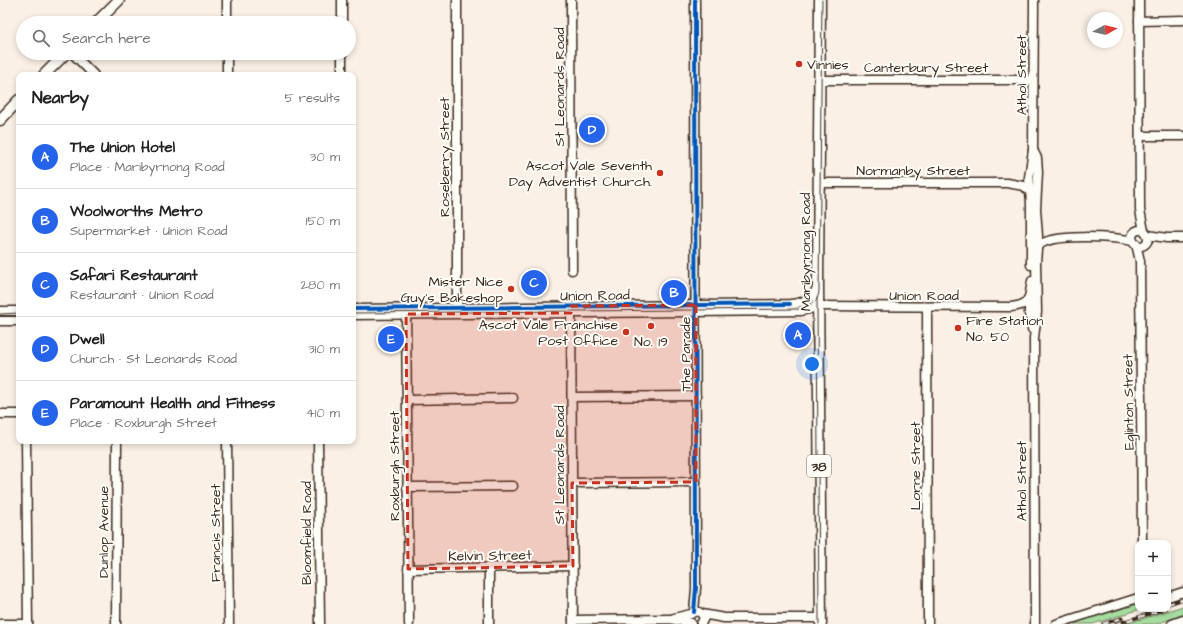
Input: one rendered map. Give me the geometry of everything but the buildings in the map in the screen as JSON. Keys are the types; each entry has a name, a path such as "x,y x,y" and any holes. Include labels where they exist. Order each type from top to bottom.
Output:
{"main road":[{"name":"Maribyrnong Road","path":"820,0 818,294 815,307 818,318 821,621"},
{"path":"102,16 116,1"},
{"path":"47,72 59,60"},
{"path":"1,117 16,103"}],"street":[{"path":"227,0 227,16"},
{"path":"342,0 342,16"},
{"name":"Roseberry Street","path":"457,0 457,311"},
{"name":"St Leonards Road","path":"571,0 572,270"},
{"name":"The Parade","path":"692,623 690,618 698,616 696,588 695,0"},
{"name":"Athol Street","path":"1034,0 1034,150 1028,175 1028,189 1031,204 1030,234 1032,287 1030,313 1034,338 1035,624"},
{"name":"Eglinton Street","path":"1139,0 1142,540"},
{"path":"1139,21 1183,20"},
{"path":"79,60 91,72"},
{"path":"227,60 227,72"},
{"path":"342,60 342,72"},
{"name":"Canterbury Street","path":"820,80 1033,80"},
{"path":"1140,136 1183,136"},
{"name":"Athol Street","path":"1030,301 1039,244 1036,209 1038,175 1037,158 1034,150"},
{"name":"Normanby Street","path":"819,183 1007,183 1020,181 1028,175 1038,175"},
{"name":"Normanby Street","path":"1007,183 1019,185 1028,189"},
{"path":"1028,189 1037,185"},
{"path":"1037,226 1040,232 1044,235 1056,238 1183,238"},
{"path":"1030,234 1039,244 1056,238"},
{"name":"Union Road","path":"696,308 790,304 802,302 809,299 815,292 818,283"},
{"name":"Union Road","path":"790,304 815,307 1015,307 1030,301"},
{"name":"Union Road","path":"802,310 815,307"},
{"name":"Lorne Street","path":"927,307 928,624"},
{"name":"Union Road","path":"1005,307 1030,313"},
{"name":"Union Road","path":"356,309 457,311 696,308 802,310 813,312 818,318"},
{"name":"St Leonards Road","path":"571,309 573,622"},
{"path":"0,311 16,311"},
{"name":"Union Road","path":"356,315 406,311"},
{"name":"Roxburgh Street","path":"406,311 409,624"},
{"name":"Athol Street","path":"1030,313 1034,338"},
{"path":"0,322 16,321"},
{"path":"572,397 696,396"},
{"path":"407,400 513,398"},
{"path":"0,414 16,414"},
{"path":"0,624 28,624 26,444"},
{"name":"Dunlop Avenue","path":"116,624 117,444"},
{"name":"Francis Street","path":"227,444 228,624"},
{"name":"Bloomfield Road","path":"318,444 320,624"},
{"path":"572,483 696,482"},
{"path":"407,487 513,486"},
{"name":"Kelvin Street","path":"408,570 573,566"},
{"path":"489,568 489,624"},
{"path":"1171,596 1183,592"},
{"path":"1056,624 1135,599"},
{"path":"573,622 670,619 698,616 821,621"},
{"path":"670,619 692,623"},
{"path":"1172,624 1183,620"}],"highlighted area":[{"path":"696,305 696,482 572,483 573,566 408,569 406,314 571,313 571,306"}],"green space":[{"path":"1135,605 1135,611 1093,624 1067,624"},
{"path":"1183,606 1183,615 1156,624 1126,624 1164,612 1171,612 1171,610"}],"tram line":[{"path":"356,313 800,309 811,306 817,298 819,291 822,0"},
{"path":"817,298 819,624"},
{"path":"0,314 16,313"}],"railway":[{"path":"1171,603 1183,599"},
{"path":"1116,624 1155,612"},
{"path":"1103,624 1122,618"}],"cycle path":[{"path":"694,612 696,588 695,0"},
{"path":"356,309 790,304"}],"place":[{"name":"Vinnies","path":"799,64"},
{"name":"Dwell","path":"592,130"},
{"name":"Ascot Vale Seventh Day Adventist Church.","path":"660,173"},
{"name":"Safari Restaurant","path":"534,283"},
{"name":"Mister Nice Guy's Bakeshop","path":"511,289"},
{"name":"Woolworths Metro","path":"674,293"},
{"name":"No. 19","path":"651,326"},
{"name":"Fire Station No. 50","path":"958,328"},
{"name":"Ascot Vale Franchise Post Office","path":"626,332"},
{"name":"The Union Hotel","path":"798,335"},
{"name":"Paramount Health and Fitness","path":"391,339"}]}
